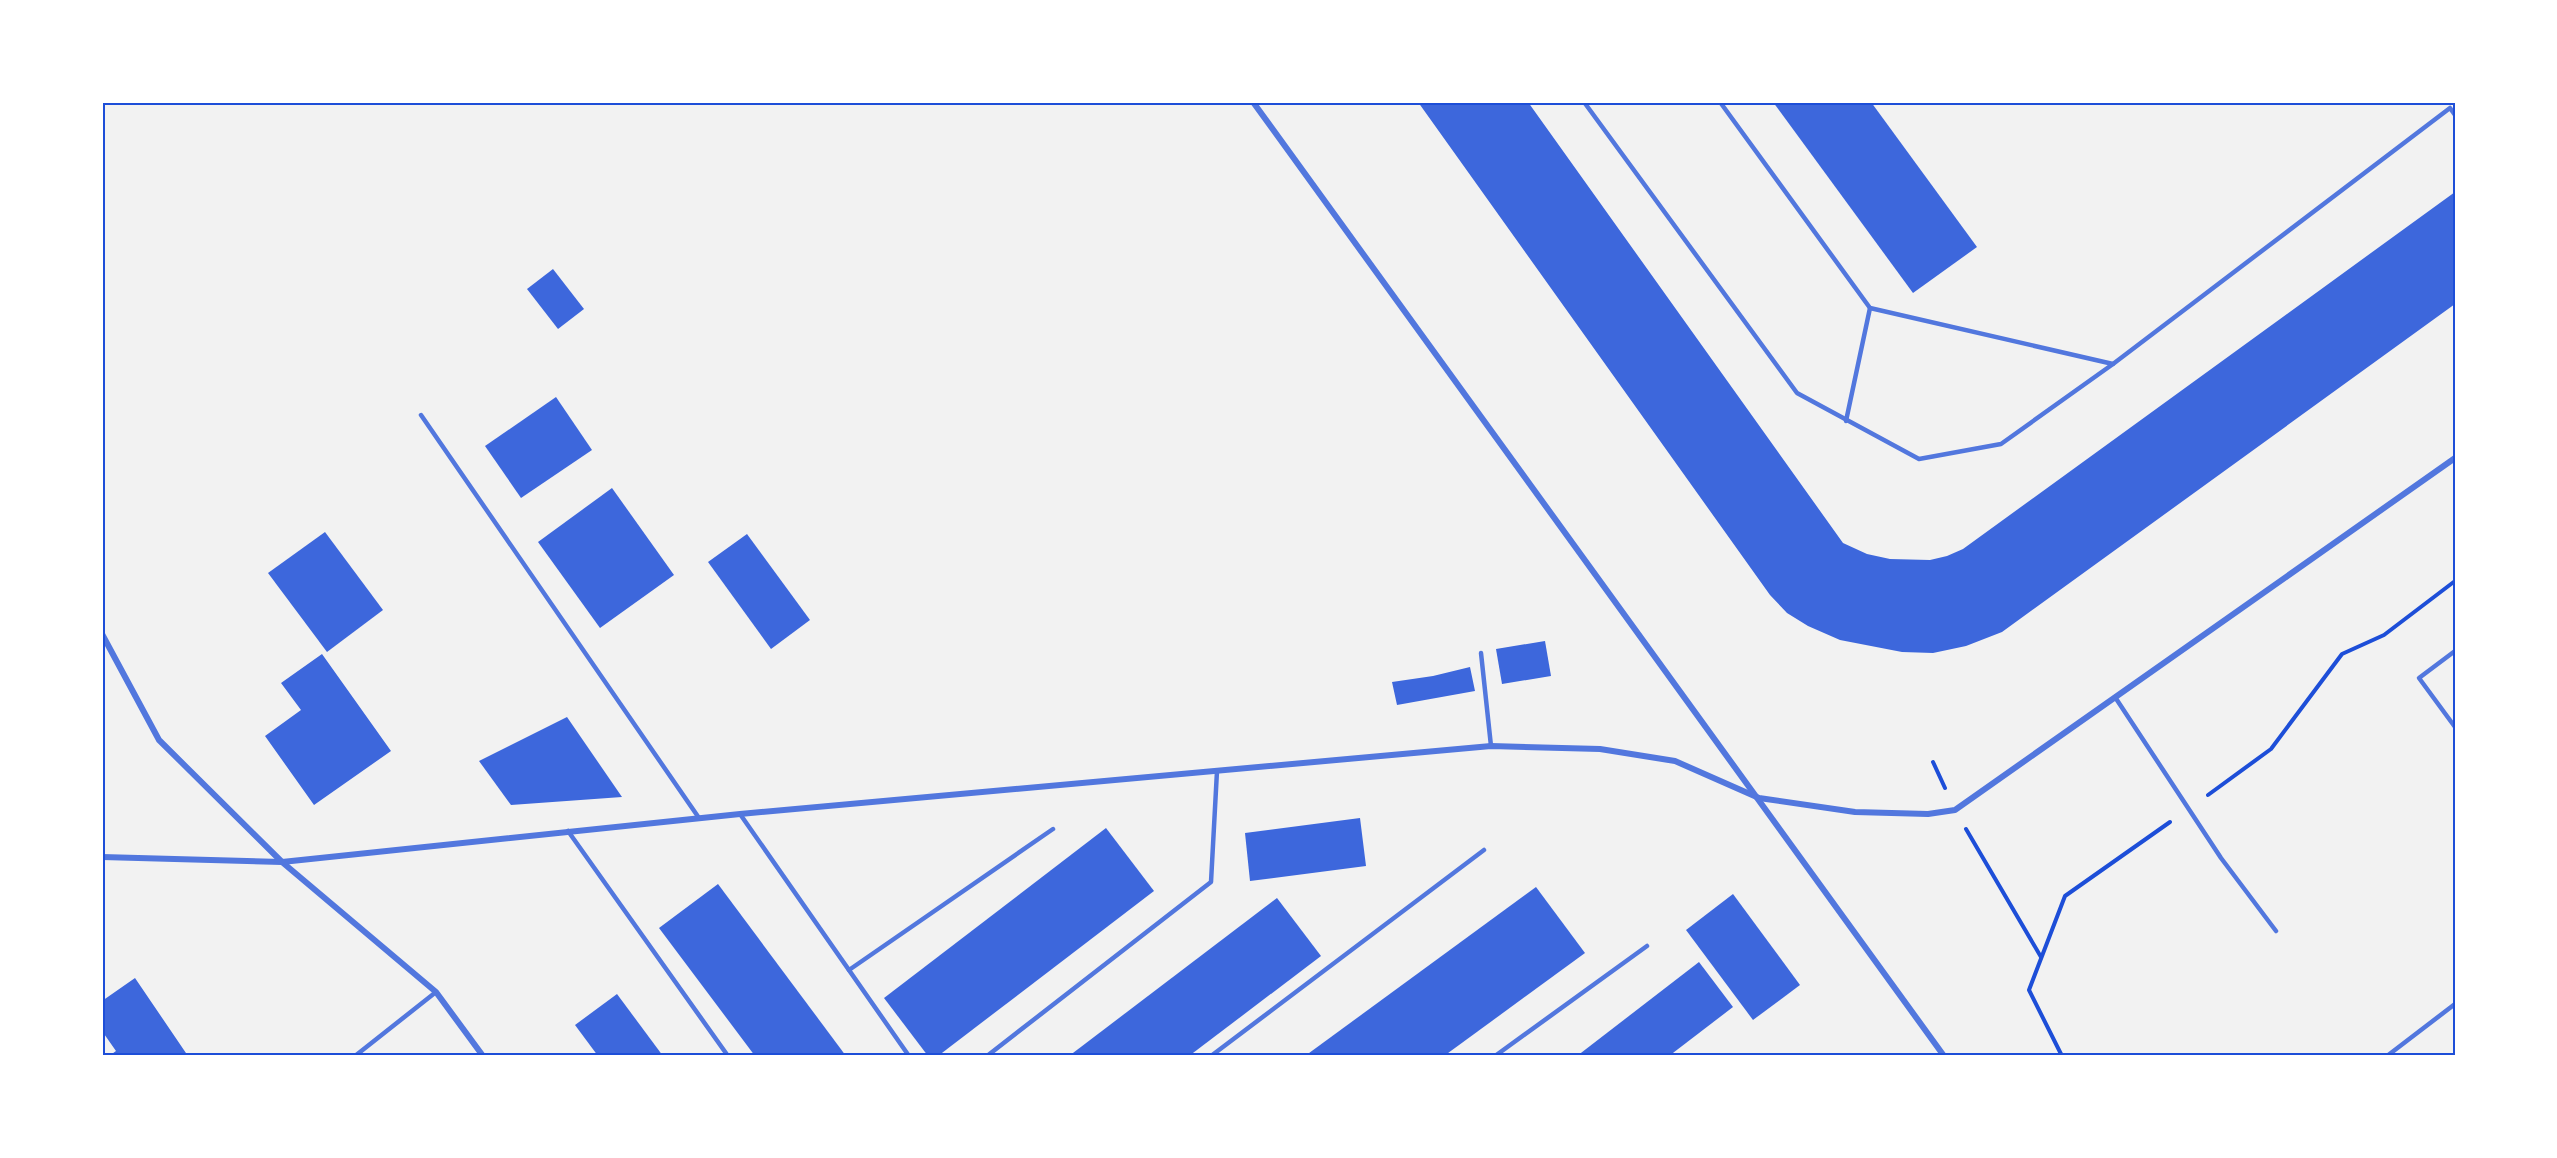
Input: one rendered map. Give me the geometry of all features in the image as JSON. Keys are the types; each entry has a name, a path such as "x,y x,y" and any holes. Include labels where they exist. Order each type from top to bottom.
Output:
{"street":[{"path":"1253,102 1944,1056"},
{"path":"102,857 282,862 740,814 1491,746 1600,749 1675,761 1759,798 1855,812 1928,814 1955,810 2455,458"},
{"path":"102,634 159,740 282,862 436,992 483,1056"}],"lane":[{"path":"1584,102 1797,393 1846,422 1919,459 2001,444 2113,364 2450,105 2455,115"},
{"path":"1720,102 1870,308 2113,364"},
{"path":"1846,422 1870,308"},
{"path":"421,415 699,818"},
{"path":"2455,651 2419,678 2455,727"},
{"path":"1481,654 1491,746"},
{"path":"2115,697 2221,858 2276,931"},
{"path":"987,1056 1211,882 1217,771"},
{"path":"740,814 909,1056"},
{"path":"849,970 1053,829"},
{"path":"568,831 728,1056"},
{"path":"1211,1056 1485,850"},
{"path":"1496,1056 1647,946"},
{"path":"355,1056 436,992"},
{"path":"2387,1056 2455,1004"}],"path":[{"path":"1933,762 1955,810 2041,958"}],"building":[{"path":"1418,102 1528,102 1843,543 1867,554 1890,559 1930,560 1963,549 2455,192 2455,304 2002,632 1966,646 1933,653 1902,652 1840,640 1808,626 1787,613 1770,595"},
{"path":"1773,102 1871,102 1977,247 1913,293"},
{"path":"553,269 584,309 558,329 527,289"},
{"path":"556,397 592,450 521,498 485,446"},
{"path":"612,488 674,575 600,628 538,542"},
{"path":"325,532 383,610 327,652 268,573"},
{"path":"747,534 810,620 771,649 708,562"},
{"path":"1545,641 1551,676 1502,684 1496,649"},
{"path":"322,654 391,751 314,805 265,736 301,710 281,683"},
{"path":"1470,667 1475,691 1397,705 1392,682 1433,676"},
{"path":"567,717 622,797 511,805 479,761"},
{"path":"1360,818 1366,866 1250,881 1245,833"},
{"path":"1106,828 1154,891 938,1056 928,1056 884,998"},
{"path":"718,884 846,1056 755,1056 659,928"},
{"path":"1536,887 1585,953 1444,1056 1305,1056"},
{"path":"1733,894 1800,985 1753,1020 1686,930"},
{"path":"1277,898 1321,956 1189,1056 1069,1056"},
{"path":"1699,962 1733,1007 1669,1056 1577,1056"},
{"path":"135,978 188,1056 109,1056 116,1051 102,1031 102,1001"},
{"path":"617,994 663,1056 598,1056 575,1025"}]}
